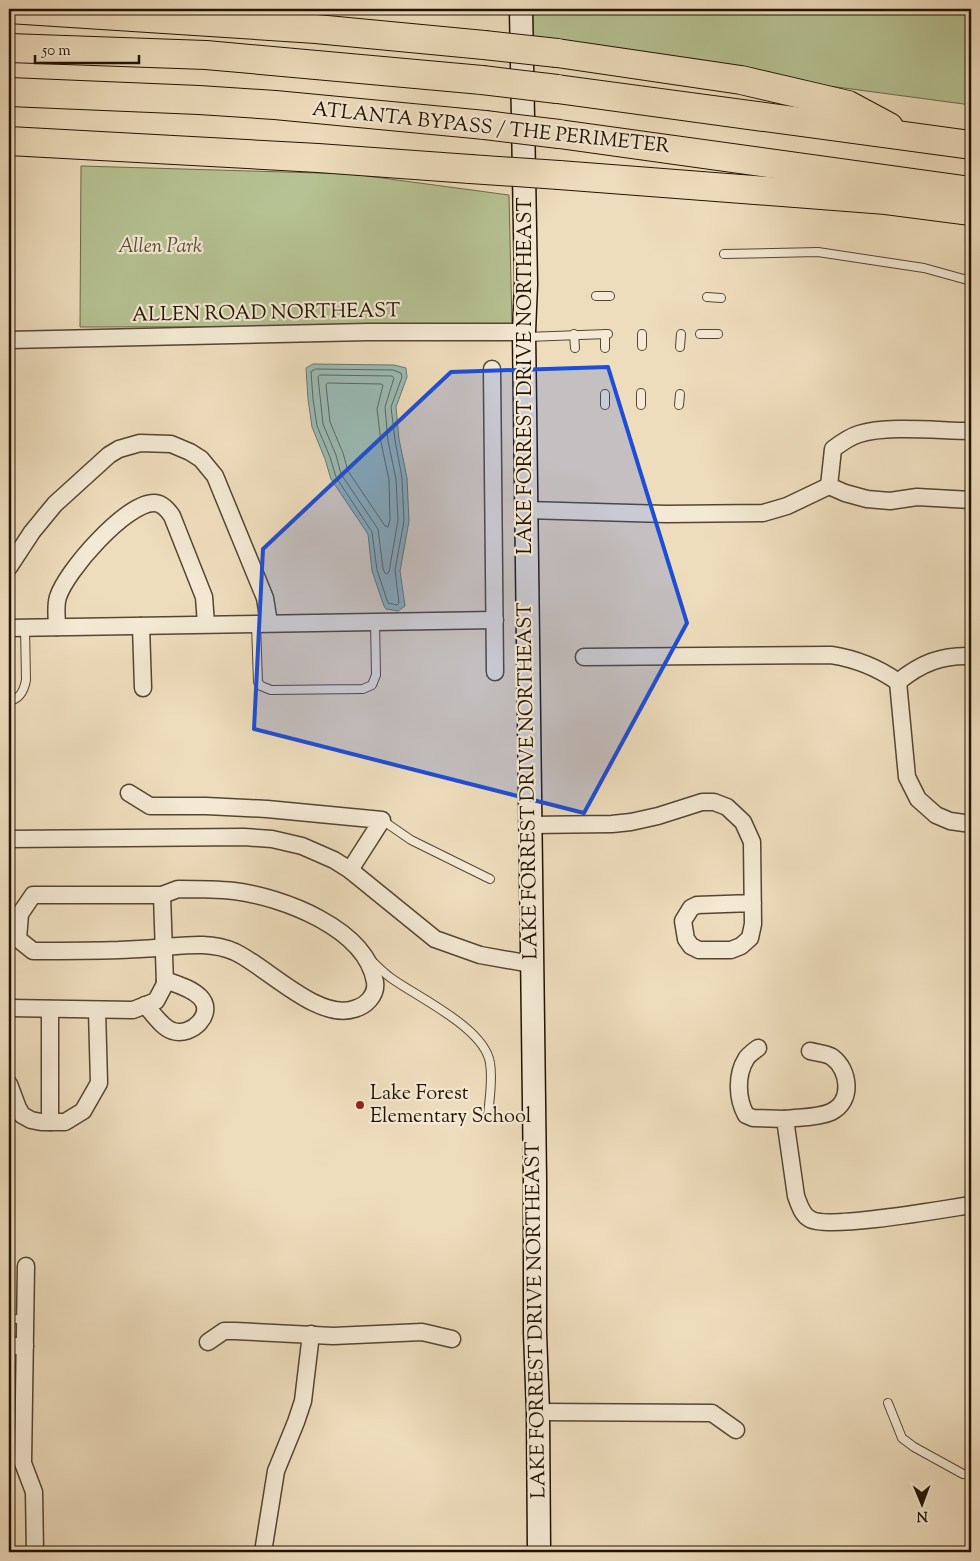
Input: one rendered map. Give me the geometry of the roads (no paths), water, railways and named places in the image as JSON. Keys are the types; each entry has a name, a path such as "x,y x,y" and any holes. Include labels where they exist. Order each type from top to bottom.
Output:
{"highway":[{"path":"9,9 316,29 557,53 742,80 848,105 903,135"},
{"path":"9,48 206,55 482,80 557,88 971,145"},
{"name":"ATLANTA BYPASS / THE PERIMETER","path":"9,92 247,103 485,125 971,190"},
{"path":"9,141 308,157 559,175 886,200 971,210"}],"street":[{"name":"LAKE FORREST DRIVE NORTHEAST","path":"521,9 526,284 524,334 539,1552"},
{"name":"ALLEN ROAD NORTHEAST","path":"9,340 368,332 524,334"},
{"path":"492,369 495,672"},
{"path":"823,489 833,449 857,434 872,430 971,431"},
{"path":"9,567 49,510 109,455 119,449 140,443 171,444 201,459 215,476 266,598 263,623"},
{"path":"526,510 666,514 763,513 787,506 823,489 867,499 890,501 916,497 971,500"},
{"path":"57,627 58,598 79,563 96,542 114,525 138,508 154,503 164,506 172,516 204,597 206,624"},
{"path":"9,628 495,620"},
{"path":"141,626 143,688"},
{"path":"584,657 831,655 867,663 898,682 907,778 918,799 936,815 950,821 971,824"},
{"path":"898,682 911,671 931,661 954,656 971,656"},
{"path":"129,793 150,806 267,809 382,820 350,870"},
{"path":"530,825 631,822 658,816 702,802 714,802 727,807 743,822 752,842 753,904"},
{"path":"9,839 235,837 272,839 302,846 334,860 350,870 435,939 480,955 531,964"},
{"path":"178,889 236,891 286,904 317,917 342,933 360,950 374,974 376,985 373,996 364,1004 353,1010 333,1011 290,988 235,952 202,944 163,948 103,951 32,951 18,939 20,914 33,895 162,895 178,889"},
{"path":"9,1008 133,1010 156,1000 165,984 162,895"},
{"path":"145,1005 174,1032 182,1032 197,1026 203,1019 205,1008 200,997 177,984 165,980"},
{"path":"50,1009 50,1122"},
{"path":"9,1084 22,1115 31,1120 64,1122 83,1111 99,1083 97,1010"},
{"path":"758,1048 746,1059 741,1075 739,1092 741,1107 746,1115 753,1118 785,1119 822,1115 832,1111 841,1104 846,1093 847,1078 844,1069 832,1057 810,1051"},
{"path":"785,1119 796,1196 800,1208 810,1220 826,1223 849,1223 971,1205"},
{"path":"26,1266 25,1319 17,1346 23,1463 34,1492 35,1552"},
{"path":"208,1342 224,1331 333,1336 422,1332 452,1339"},
{"path":"263,1552 276,1471 296,1422 302,1401 311,1334"},
{"path":"538,1412 712,1413 736,1430"}],"lane":[{"path":"724,254 818,252 924,268 971,280"},
{"path":"596,296 610,296"},
{"path":"707,297 721,298"},
{"path":"524,334 607,334 605,348"},
{"path":"574,334 575,348"},
{"path":"642,334 642,346"},
{"path":"680,334 680,347"},
{"path":"700,334 718,334"},
{"path":"641,393 641,405"},
{"path":"605,394 605,405"},
{"path":"680,394 680,405"},
{"path":"263,623 258,682 261,686 270,690 363,688 372,685 376,675 375,622"},
{"path":"9,701 18,698 22,694 26,680 25,628"},
{"path":"382,820 411,840 490,879"},
{"path":"360,950 390,977 447,1012 468,1030 482,1047 490,1062 491,1080 488,1117"},
{"path":"9,1319 25,1319"},
{"path":"888,1403 902,1438 914,1447 963,1474 971,1475"}],"water":[{"path":"313,364 394,365 406,368 407,377 396,407 399,439 407,478 409,521 400,571 405,606 398,611 386,609 384,606 372,571 368,534 331,479 312,427 306,368"}],"place":[{"name":"Lake Forest Elementary School","path":"360,1105"}],"park label":[{"name":"Allen Park","path":"160,247"}]}
